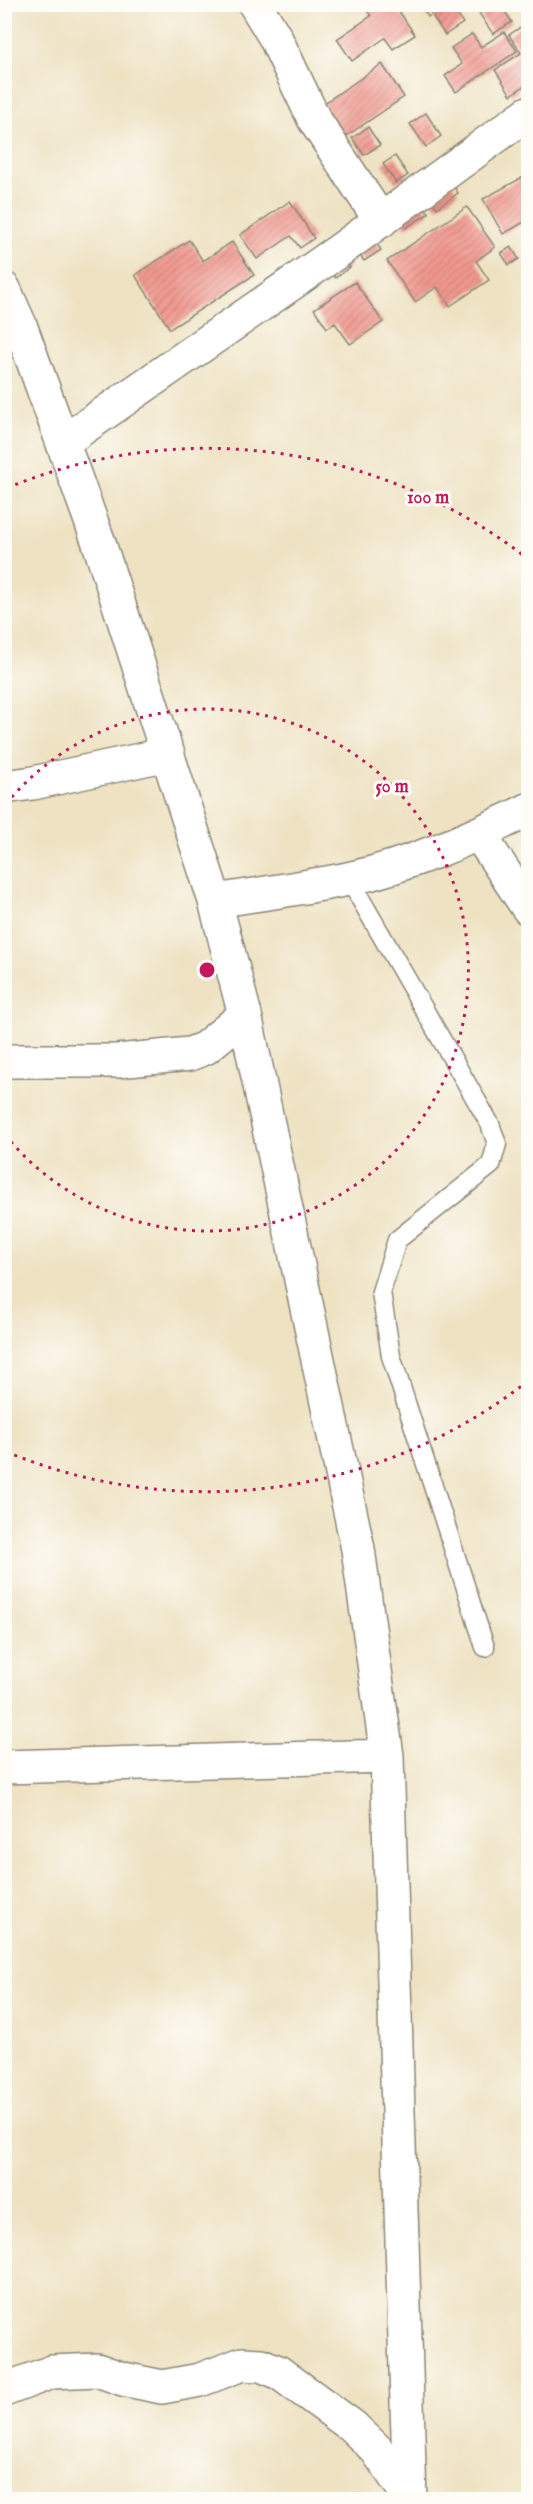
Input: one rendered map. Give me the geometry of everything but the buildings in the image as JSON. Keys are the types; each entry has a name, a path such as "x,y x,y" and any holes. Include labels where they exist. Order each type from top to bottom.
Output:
{"street":[{"path":"255,4 275,37 314,118 381,221"},
{"path":"63,442 381,221 528,113"},
{"path":"4,289 20,325 99,543 215,901 245,1015 358,1549 387,1756 410,2498"},
{"path":"4,787 168,754"},
{"path":"215,901 349,879 407,862 479,834 528,810"},
{"path":"479,834 528,908"},
{"path":"4,1061 117,1061 190,1054 206,1048 245,1015"},
{"path":"4,1767 387,1756"},
{"path":"4,2391 52,2372 97,2370 123,2379 162,2387 200,2380 242,2364 261,2365 278,2372 352,2427 376,2449 410,2498"}],"lane":[{"path":"349,879 490,1124 497,1144 491,1165 398,1240 381,1292 391,1356 485,1647"}]}
